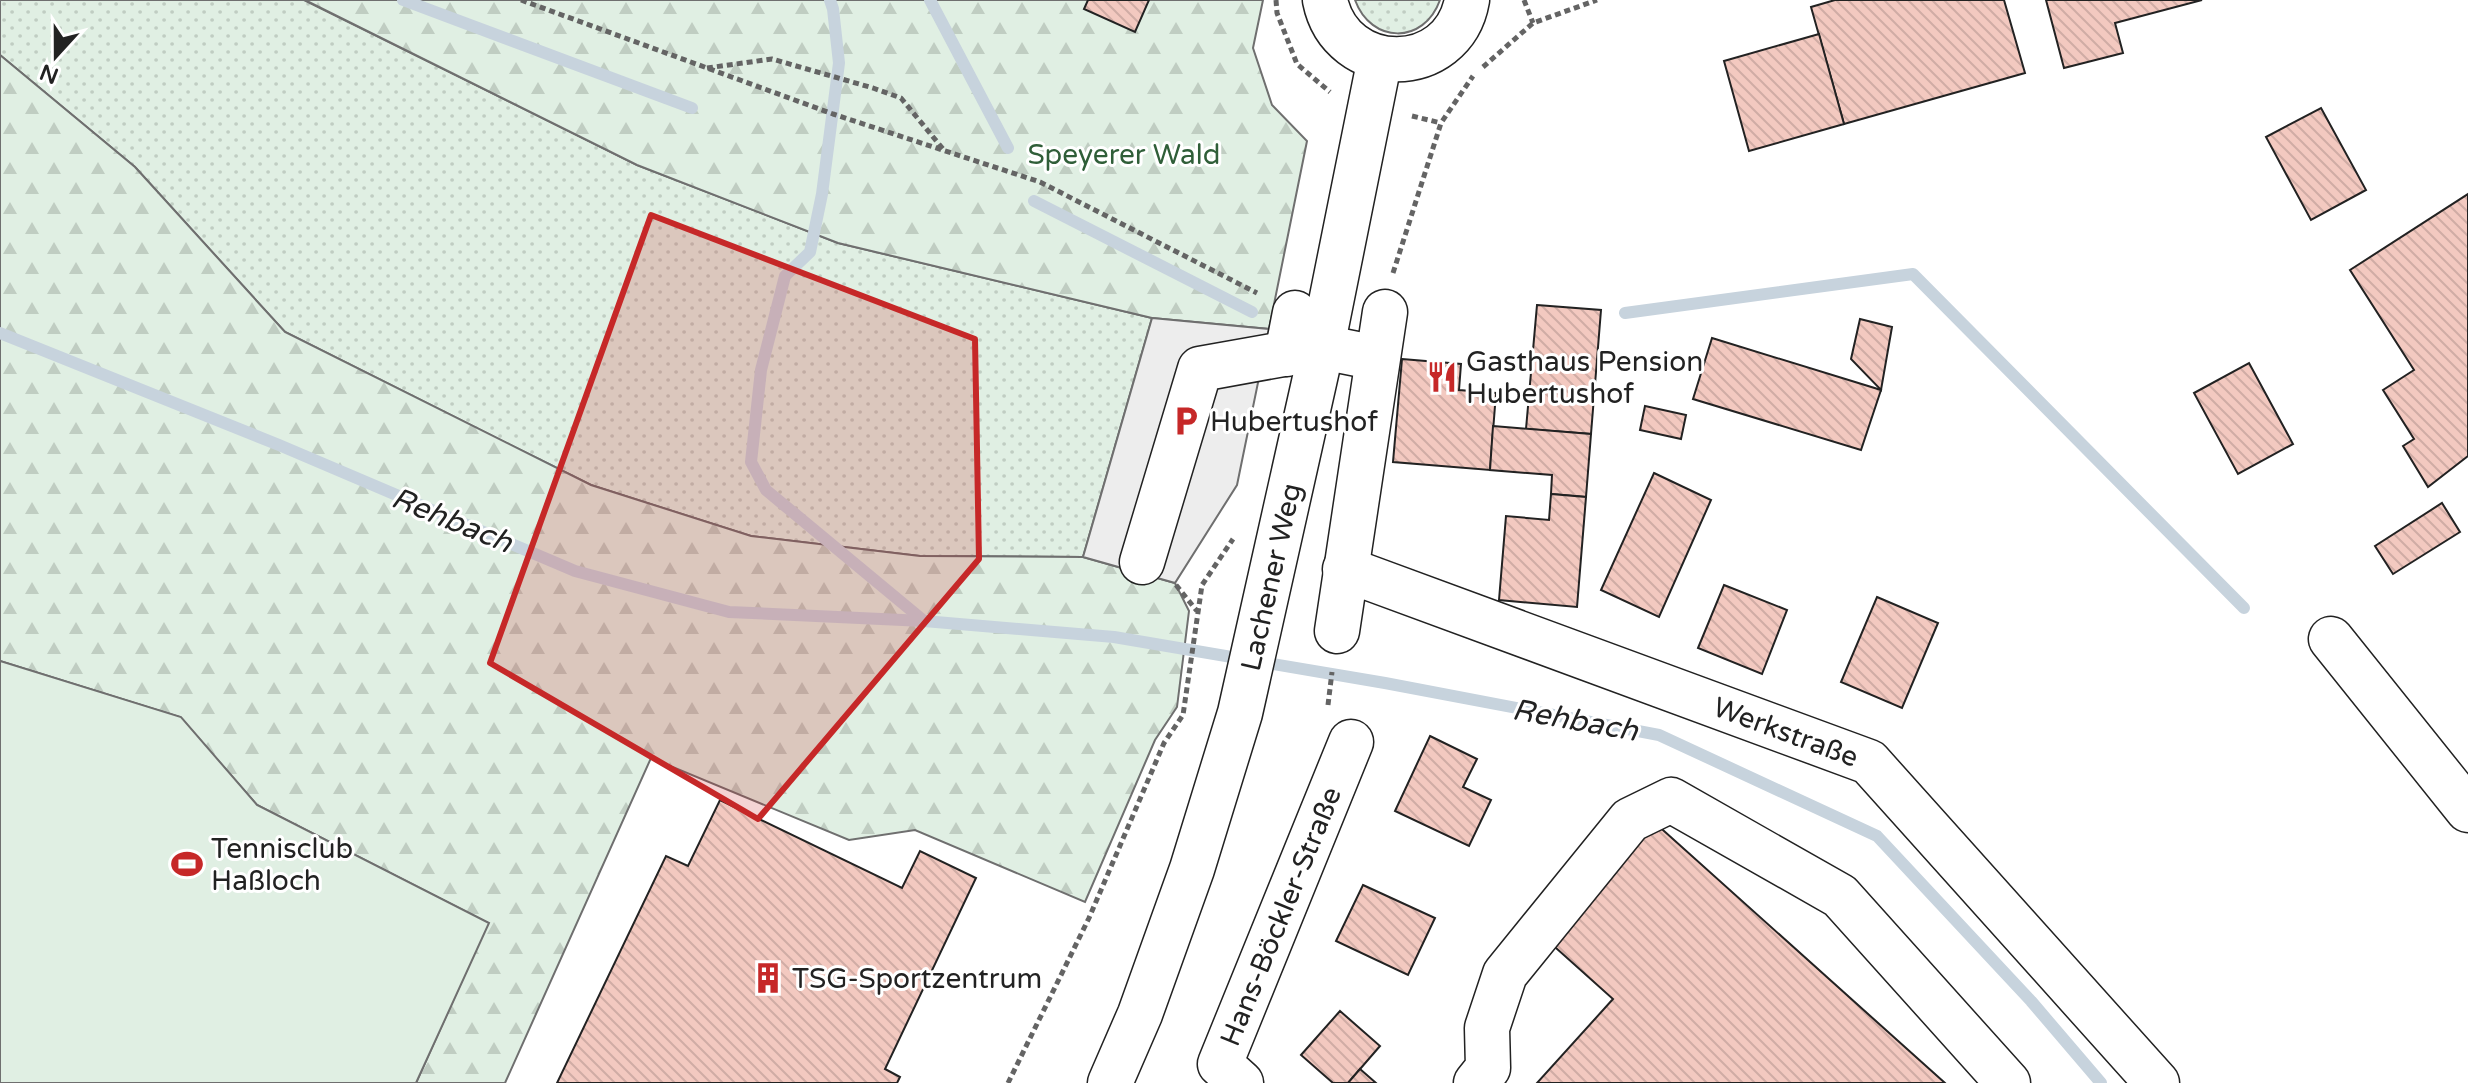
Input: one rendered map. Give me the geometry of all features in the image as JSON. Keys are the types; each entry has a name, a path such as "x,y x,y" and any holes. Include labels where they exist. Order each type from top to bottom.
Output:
{"main road":[{"path":"1325,0 1333,22 1344,38 1359,50 1380,58 1400,60 1423,55 1443,43 1458,26 1467,0"},
{"name":"Lachener Weg","path":"1110,1083 1140,1014 1192,869 1240,713 1262,613 1301,338 1380,58"},
{"path":"1337,631 1385,312"},
{"path":"1142,562 1200,369 1301,338 1377,358"},
{"name":"Werkstraße","path":"1345,569 1869,762 2157,1083"},
{"path":"2331,639 2468,810"},
{"name":"Hans-Böckler-Straße","path":"1221,1077 1338,730"},
{"path":"1476,1083 1488,1068 1487,1028 1505,974 1630,820 1671,800 1840,896 2008,1083"}],"path":[{"path":"521,0 833,114 1040,182 1301,338"},
{"path":"1524,0 1533,23"},
{"path":"1385,312 1387,293 1441,123 1472,77 1533,23 1597,0"},
{"path":"706,68 772,59 873,88 901,98 944,150"},
{"path":"1008,1083 1089,918 1164,743 1183,715 1198,612"},
{"path":"1337,631 1338,730"}],"highlighted area":[{"path":"651,215 975,339 979,559 758,819 490,663"}],"green space":[{"path":"0,0 304,0 637,165 838,243 1152,318 1083,557 920,556 751,536 591,485 285,332 135,167 0,55"},
{"name":"Speyerer Wald","path":"305,0 1263,0 1253,48 1272,105 1307,141 1269,329 1152,318 838,243 637,165"},
{"path":"1355,0 1440,0 1422,25 1398,33 1373,25"},
{"path":"0,55 135,167 285,332 591,485 751,536 920,556 1083,557 1175,583 1189,611 1177,707 1155,740 1085,902 915,830 849,840 651,758 505,1083 416,1083 488,923 257,805 180,717 0,661"},
{"name":"Tennisclub Haßloch","path":"0,661 181,717 257,805 489,923 416,1083 0,1083"}],"shaded area":[{"name":"Hubertushof","path":"1152,318 1269,329 1237,485 1175,583 1083,557"}],"building":[{"path":"1088,0 1149,0 1135,32 1084,9"},
{"path":"1835,0 2004,0 2025,73 1844,124 1811,7"},
{"path":"2046,0 2202,0 2115,23 2123,53 2064,68"},
{"path":"1819,34 1844,124 1749,151 1724,61"},
{"path":"2321,108 2366,190 2311,220 2266,137"},
{"path":"2468,194 2468,456 2428,487 2403,446 2414,439 2383,390 2414,370 2350,270"},
{"path":"1537,305 1601,310 1591,434 1526,429"},
{"path":"1860,319 1892,327 1881,390 1851,359"},
{"path":"1712,338 1881,390 1861,450 1693,399"},
{"path":"1402,359 1461,364 1459,390 1496,393 1490,470 1393,462"},
{"path":"2249,363 2293,444 2238,474 2194,393"},
{"path":"1645,406 1686,415 1681,439 1640,430"},
{"path":"1493,426 1591,434 1586,497 1551,494 1552,475 1490,470"},
{"path":"1654,473 1711,500 1659,617 1601,590"},
{"path":"1551,494 1586,497 1577,607 1499,600 1506,516 1549,520"},
{"path":"2442,503 2460,532 2393,574 2375,546"},
{"path":"1724,585 1787,610 1762,674 1698,648"},
{"path":"1877,597 1938,623 1902,708 1841,682"},
{"path":"1430,736 1477,759 1463,787 1491,800 1469,846 1395,811"},
{"name":"TSG-Sportzentrum","path":"720,800 902,888 920,851 976,878 885,1069 900,1077 897,1083 557,1083 666,856 688,866"},
{"path":"1654,822 1945,1083 1537,1083 1613,999 1547,940"},
{"path":"1363,885 1435,918 1408,975 1336,941"},
{"path":"1340,1011 1380,1046 1348,1083 1333,1083 1301,1055"},
{"path":"1360,1069 1376,1083 1348,1083"}],"waterway":[{"path":"403,0 692,108"},
{"name":"Rehbach","path":"830,0 839,63 822,194 810,252 785,276 761,370 751,462 766,490 924,621"},
{"path":"930,0 1008,148"},
{"path":"1034,201 1252,312"},
{"path":"1625,313 1913,274 2244,608"},
{"name":"Rehbach","path":"0,333 279,445 575,571 729,612 924,621 1114,637 1385,683 1659,735 1877,836 2031,1001 2101,1083"}],"place":[{"name":"Gasthaus Pension Hubertushof","path":"1442,377"},
{"name":"Hubertushof","path":"1186,421"},
{"name":"Tennisclub Haßloch","path":"187,864"},
{"name":"TSG-Sportzentrum","path":"768,978"}]}
